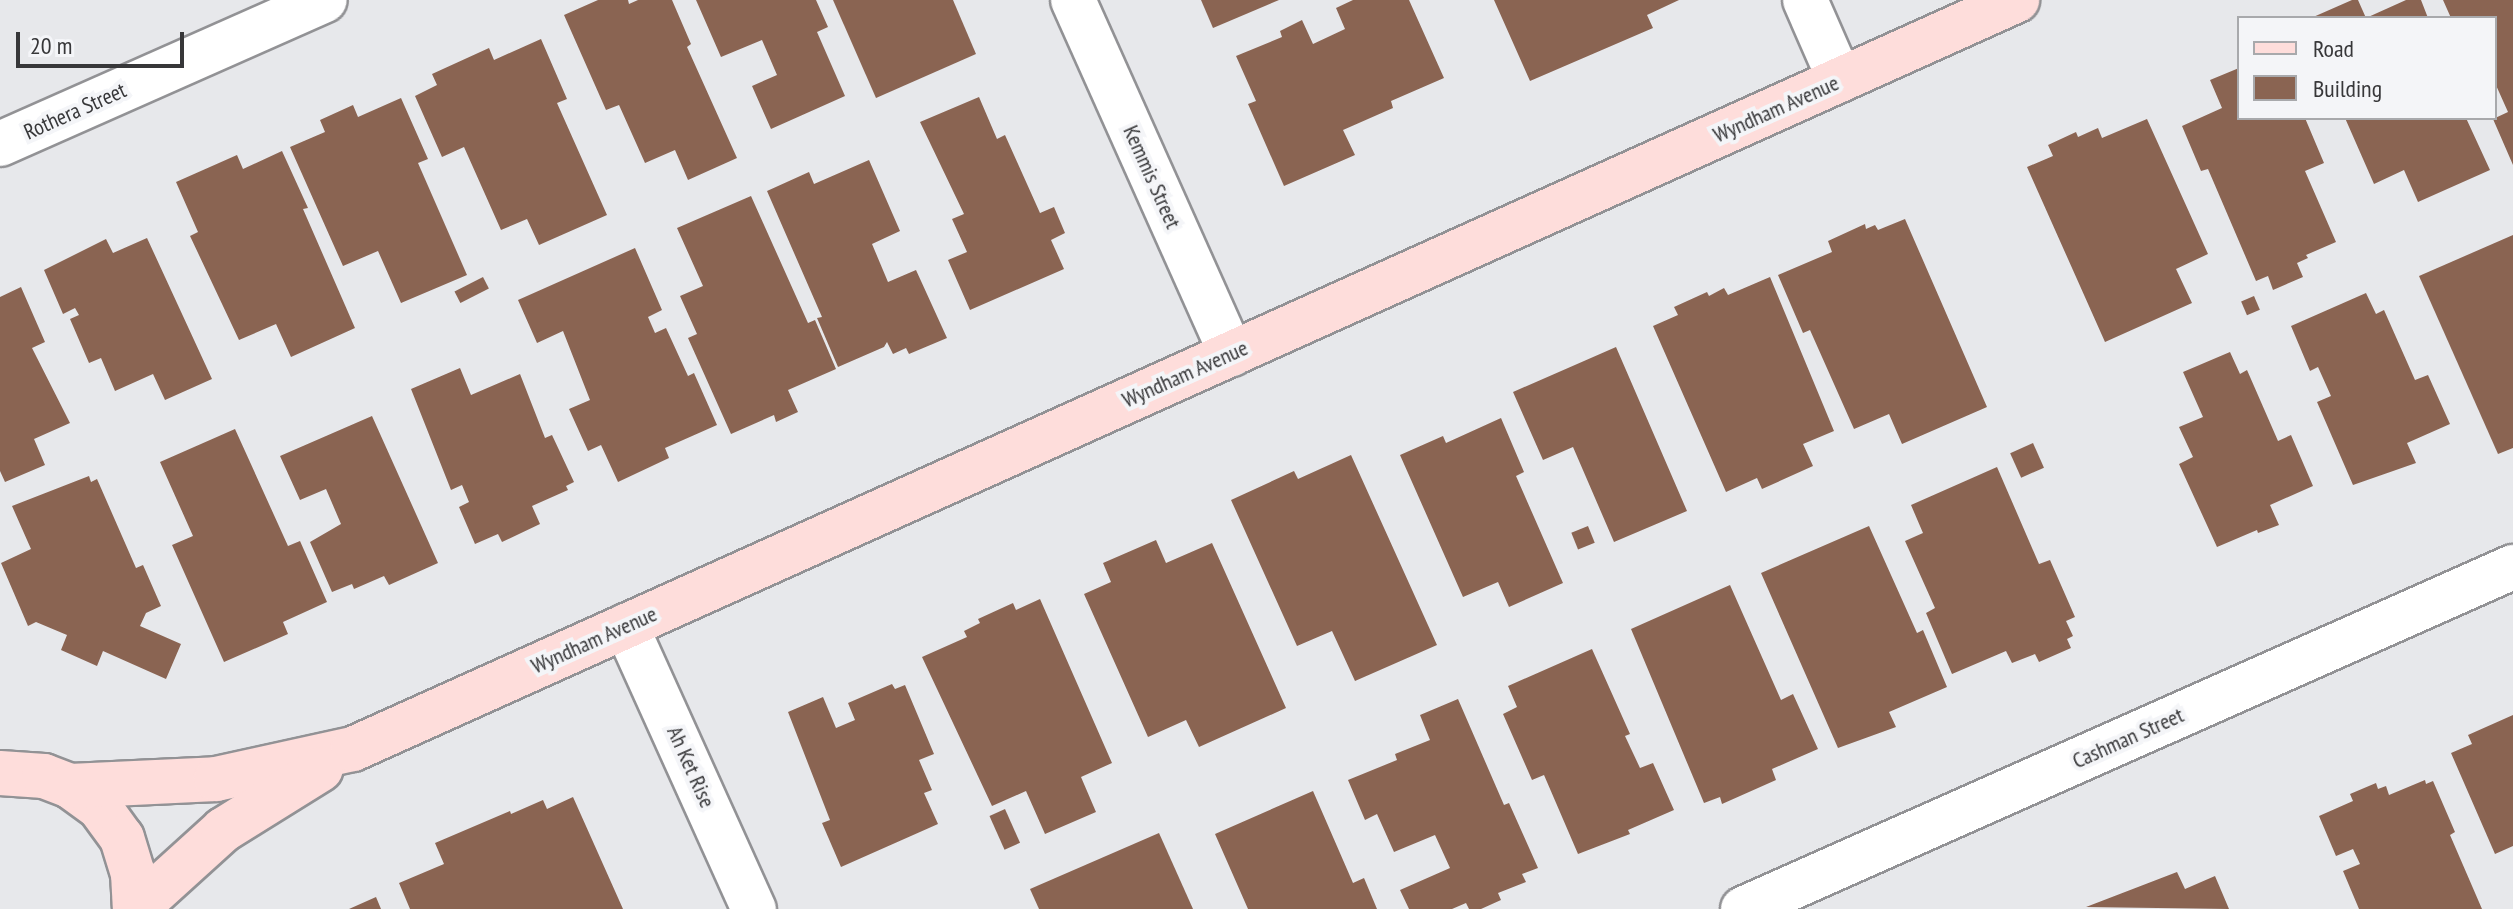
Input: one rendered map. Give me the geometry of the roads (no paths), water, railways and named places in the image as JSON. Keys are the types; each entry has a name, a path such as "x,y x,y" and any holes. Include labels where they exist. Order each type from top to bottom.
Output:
{"street":[{"name":"Rothera Street","path":"0,144 325,0"},
{"name":"Kemmis Street","path":"1073,0 1231,354"},
{"path":"1805,0 1840,80"},
{"name":"Wyndham Avenue","path":"135,909 223,830 353,749 2017,0"},
{"name":"Cashman Street","path":"1743,909 2513,567"},
{"name":"Ah Ket Rise","path":"626,626 754,909"},
{"name":"Wyndham Avenue","path":"70,786 216,779 353,749"},
{"path":"5,766 70,786 100,808 122,838 133,873 135,909"}]}
